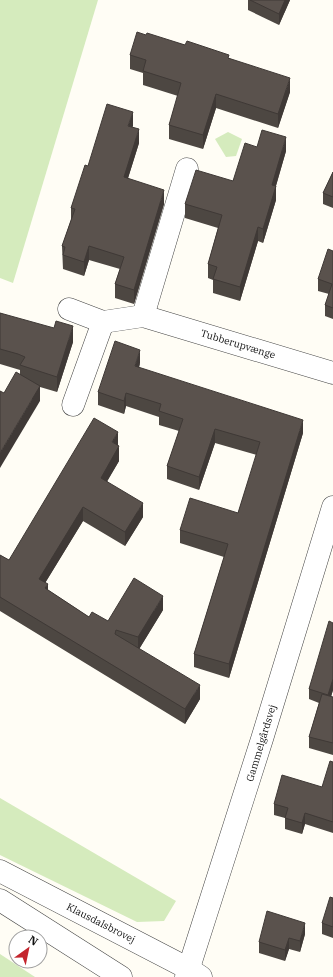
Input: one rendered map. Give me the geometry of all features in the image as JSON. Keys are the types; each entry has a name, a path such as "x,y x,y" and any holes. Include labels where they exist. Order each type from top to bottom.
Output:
{"street":[{"path":"143,316 187,169"},
{"path":"70,309 103,322 72,404"},
{"name":"Tubberupvænge","path":"103,322 143,316 333,373"},
{"name":"Gammelgårdsvej","path":"192,974 262,738 333,507"},
{"name":"Klausdalsbrovej","path":"0,871 192,974"},
{"path":"0,900 121,977"}],"green space":[{"path":"0,0 98,0 13,283 0,278"},
{"path":"228,132 242,139 236,156 226,157 215,139"},
{"path":"0,798 176,901 164,921 137,922 0,855"},
{"path":"0,954 8,959 8,969 23,969 35,977 0,977"}],"building":[{"path":"250,0 285,0 279,14"},
{"path":"137,32 146,35 147,33 185,45 187,41 229,55 228,58 290,78 278,114 216,94 203,135 169,125 181,83 143,71 146,60 130,55"},
{"path":"107,104 133,112 128,126 139,129 124,177 164,190 134,290 115,284 124,257 89,246 84,262 63,255 65,247 62,246 75,209 71,208 85,165 88,166"},
{"path":"262,130 286,137 272,185 276,186 263,229 258,227 240,287 213,279 217,267 208,264 222,215 185,204 196,170 233,181 245,143 257,147"},
{"path":"333,172 333,197 323,193"},
{"path":"328,249 333,251 333,308 325,305 332,284 318,279"},
{"path":"0,313 54,328 56,321 73,326 57,377 20,365 25,357 0,349"},
{"path":"115,341 140,350 135,366 303,420 229,664 194,654 228,544 180,530 190,498 238,513 260,442 215,429 199,477 167,466 183,419 159,411 161,404 126,393 124,401 98,392"},
{"path":"16,372 40,386 0,453 0,391 4,393"},
{"path":"94,418 118,432 112,442 119,446 101,478 143,503 125,532 83,507 39,579 48,584 45,588 89,617 92,612 108,621 134,578 163,596 138,637 116,630 115,634 200,685 185,709 0,597 0,555 9,560"},
{"path":"329,621 333,623 333,679 328,695 309,689"},
{"path":"322,694 333,697 333,743 309,737"},
{"path":"330,761 333,762 333,822 305,813 302,823 285,818 288,808 274,804 282,775 322,787"},
{"path":"330,897 333,898 333,927 322,923"},
{"path":"267,911 305,923 300,941 289,938 285,950 259,942"}]}
